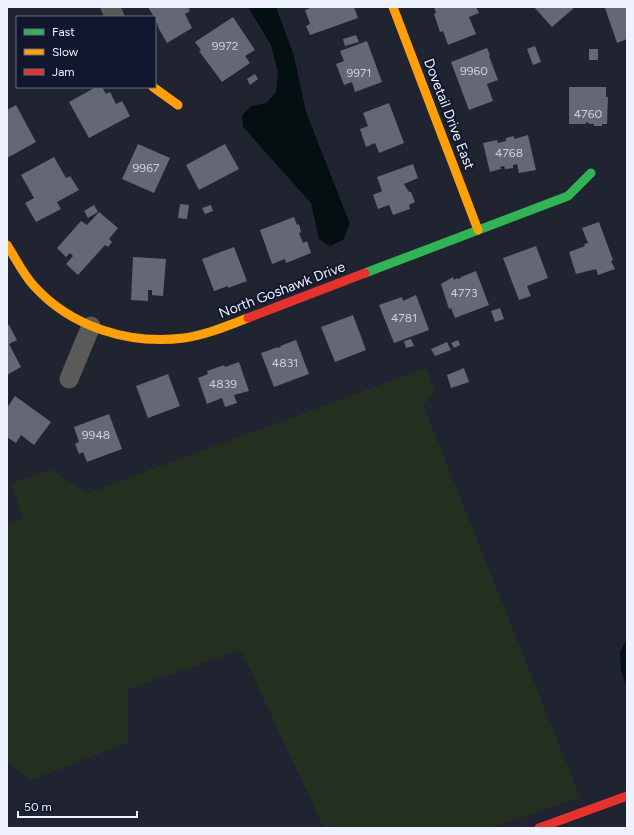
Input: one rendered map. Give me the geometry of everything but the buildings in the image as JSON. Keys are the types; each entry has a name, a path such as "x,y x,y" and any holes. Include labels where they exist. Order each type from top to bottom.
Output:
{"street":[{"path":"110,7 114,16"},
{"name":"Dovetail Drive East","path":"393,7 478,230"},
{"path":"154,88 178,105"},
{"name":"North Goshawk Drive","path":"7,245 24,273 46,297 73,317 91,326 114,334 138,339 168,340 202,334 568,196 591,173"},
{"path":"69,379 91,326"},
{"path":"539,828 627,796"}],"green space":[{"path":"426,368 435,391 423,405 580,797 492,828 324,828 241,650 128,689 128,742 32,780 7,762 7,525 23,519 11,483 51,470 88,493"}],"shaded area":[{"path":"248,7 276,7 294,56 306,112 350,224 343,240 330,246 319,239 311,203 243,127 242,115 251,106 266,103 276,92 278,72 271,45"},
{"path":"627,638 627,689 621,670 620,652"}],"traffic: fast":[{"path":"365,273 568,196 591,173"}],"traffic: slow":[{"path":"393,7 478,230"},
{"path":"154,88 178,105"},
{"path":"7,245 30,281 49,300 65,312 102,330 143,339 184,338 192,337 248,318"}],"traffic: jam":[{"path":"248,318 365,273"},
{"path":"539,828 627,796"}]}
